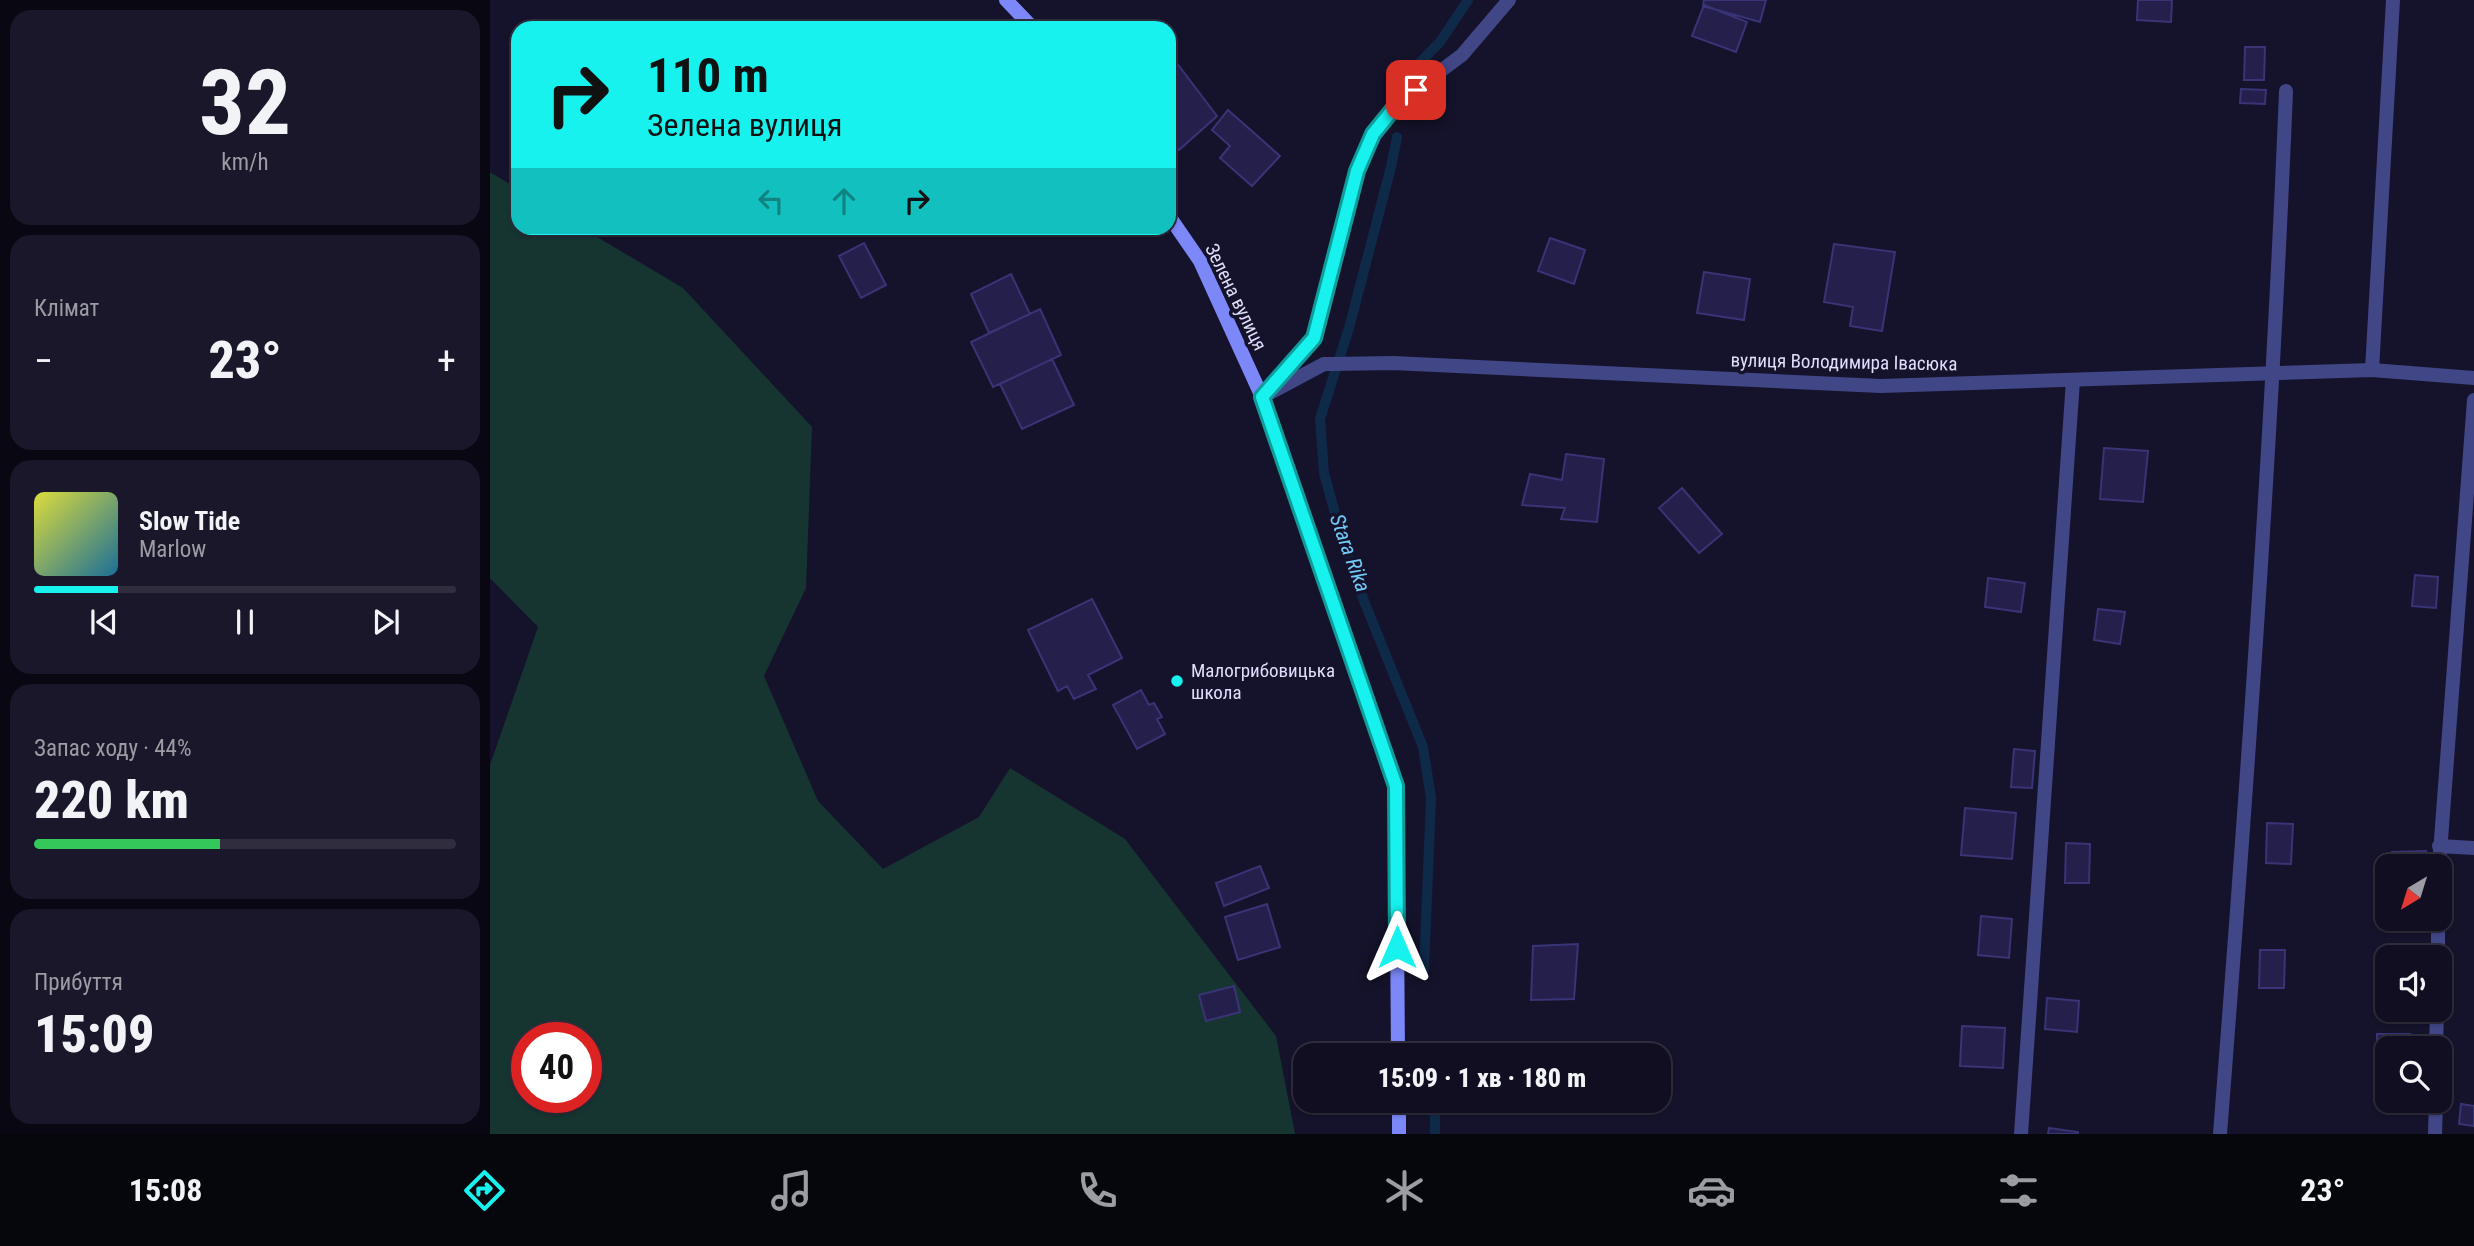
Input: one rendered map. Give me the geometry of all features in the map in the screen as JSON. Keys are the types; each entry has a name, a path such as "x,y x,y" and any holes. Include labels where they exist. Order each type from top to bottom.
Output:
{"street":[{"path":"1006,0 1026,21"},
{"name":"Зелена вулиця","path":"1262,397 1314,338 1357,171 1373,134 1399,102 1462,55 1509,0"},
{"path":"2372,370 2393,0"},
{"path":"2220,1134 2249,766 2273,374 2286,91"},
{"name":"Зелена вулиця","path":"1176,226 1200,261 1262,397 1396,786 1398,1043"},
{"name":"вулиця Володимира Івасюка","path":"1262,397 1324,364 1331,363 1393,363 1881,386 2372,370 2474,378"},
{"path":"2021,1134 2074,380"},
{"path":"2439,854 2469,557 2474,400"},
{"path":"2439,846 2474,848"},
{"path":"1399,1113 1399,1134"},
{"path":"2435,1134 2436,1113"}],"green space":[{"path":"490,172 511,185 511,235 594,235 683,288 812,427 806,588 764,676 818,801 883,869 979,817 1010,768 1125,839 1276,1036 1295,1134 490,1134 490,765 538,627 490,578"}],"building":[{"path":"1704,0 1766,0 1760,22 1703,6"},
{"path":"2138,0 2172,0 2171,22 2137,20"},
{"path":"1704,5 1747,22 1736,52 1692,36"},
{"path":"2245,47 2265,47 2264,80 2244,80"},
{"path":"1176,62 1217,116 1179,150 1176,146"},
{"path":"2241,89 2266,90 2265,104 2240,103"},
{"path":"1228,110 1280,156 1252,186 1220,158 1230,146 1212,130"},
{"path":"1550,238 1585,250 1574,284 1538,271"},
{"path":"864,243 886,285 861,298 839,256"},
{"path":"1834,244 1895,252 1882,331 1850,326 1853,307 1824,302"},
{"path":"1704,272 1750,279 1744,320 1697,313"},
{"path":"1011,274 1030,314 989,333 971,294"},
{"path":"1040,309 1061,355 993,387 971,342"},
{"path":"1052,359 1074,405 1022,429 1000,384"},
{"path":"2104,448 2148,451 2143,502 2100,499"},
{"path":"1566,454 1604,459 1597,522 1561,519 1565,508 1522,505 1530,474 1562,480"},
{"path":"1682,488 1722,534 1699,553 1659,508"},
{"path":"2415,575 2438,577 2436,608 2412,606"},
{"path":"1988,578 2025,583 2021,612 1985,607"},
{"path":"1092,599 1122,658 1088,675 1096,689 1074,699 1067,686 1058,691 1028,630"},
{"path":"2098,609 2125,612 2120,644 2094,640"},
{"path":"1141,690 1149,705 1154,703 1162,717 1157,719 1165,734 1137,749 1113,705"},
{"path":"2014,749 2035,751 2032,788 2011,787"},
{"path":"1965,808 2016,813 2012,859 1961,855"},
{"path":"2267,823 2293,824 2291,864 2266,863"},
{"path":"2066,843 2090,844 2089,883 2065,883"},
{"path":"2426,851 2426,854 2392,854"},
{"path":"1260,866 1269,888 1224,906 1216,883"},
{"path":"1267,904 1280,947 1238,960 1225,917"},
{"path":"1981,916 2012,919 2009,958 1978,955"},
{"path":"1578,944 1574,999 1531,1000 1533,946"},
{"path":"2260,950 2285,950 2284,988 2259,988"},
{"path":"1234,986 1240,1012 1206,1021 1199,995"},
{"path":"2047,998 2079,1001 2077,1032 2045,1029"},
{"path":"1962,1026 2005,1028 2003,1068 1960,1066"},
{"path":"2377,1034 2410,1034 2410,1036"},
{"path":"2461,1104 2474,1106 2474,1126 2459,1124"},
{"path":"2049,1128 2078,1132 2078,1134 2048,1134"}],"waterway":[{"name":"Stara Rika","path":"1400,83 1440,42 1468,0"},
{"name":"Stara Rika","path":"1397,137 1349,328 1320,419 1324,473 1339,528 1364,601 1423,747 1431,798 1424,970"},
{"name":"Stara Rika","path":"1435,1113 1435,1134"}],"place":[{"name":"Малогрибовицька школа","path":"1177,681"}],"route":[{"path":"1397,947 1396,786 1262,397 1314,338 1357,171 1373,134 1399,102 1416,90"}]}
